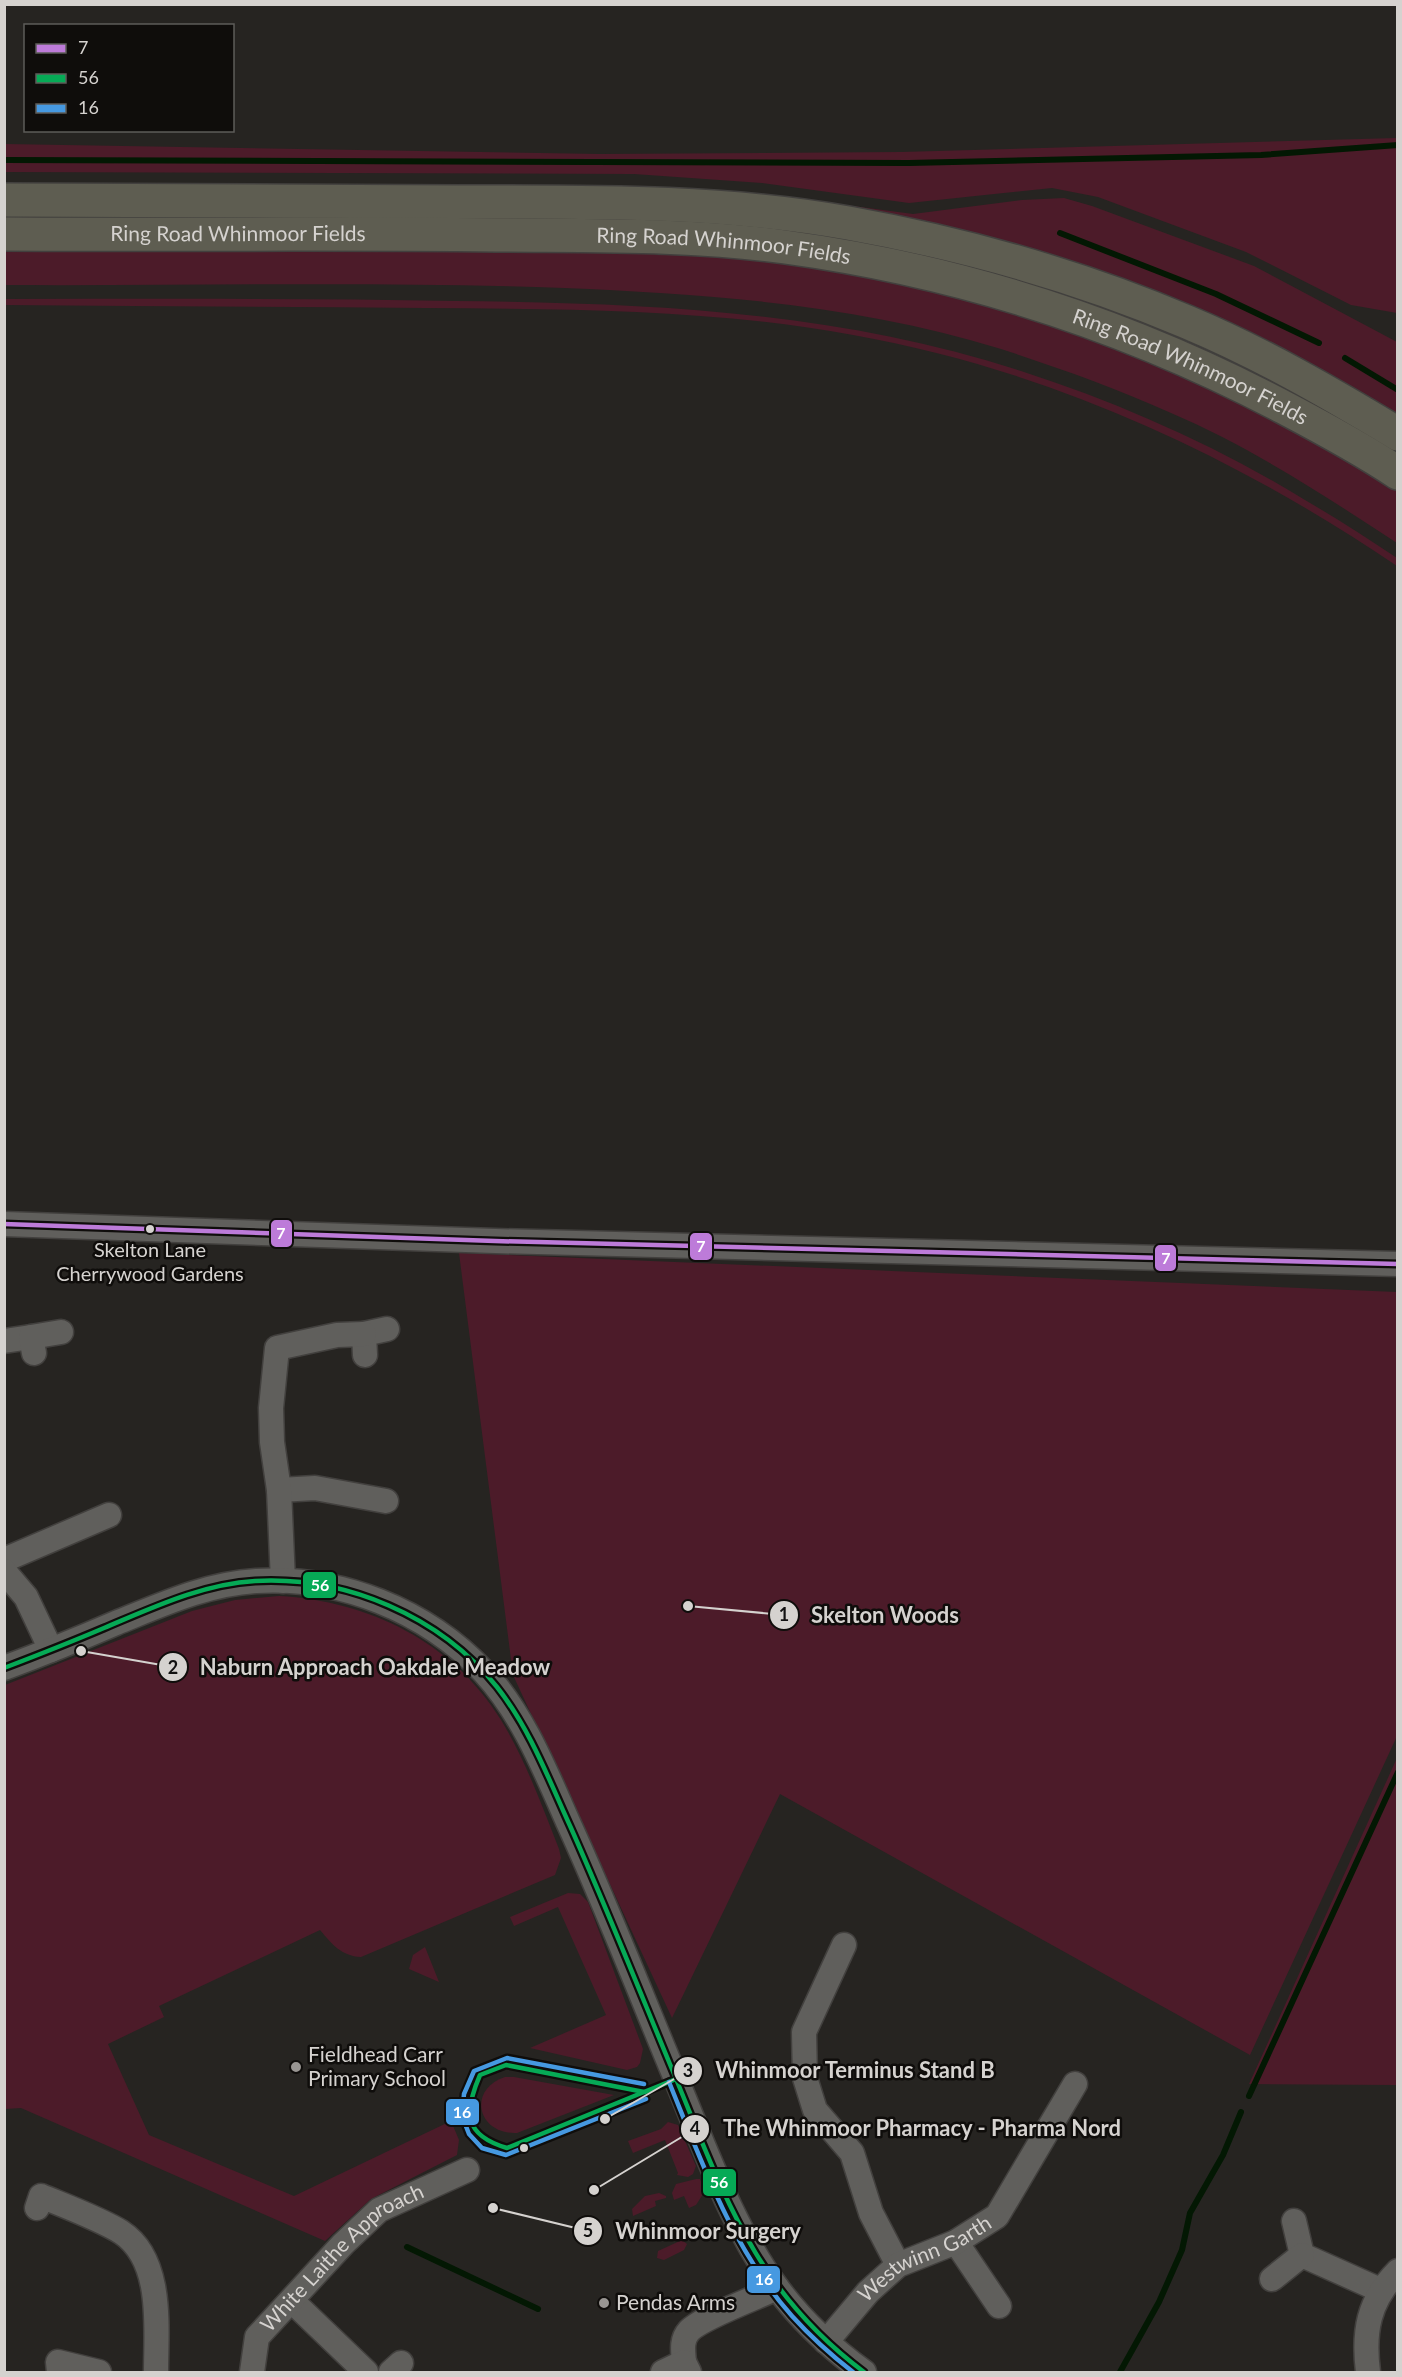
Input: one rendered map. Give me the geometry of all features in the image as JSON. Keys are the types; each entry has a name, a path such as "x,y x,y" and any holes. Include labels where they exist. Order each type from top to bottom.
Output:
{"highway":[{"name":"Ring Road Whinmoor Fields","path":"4,200 612,202 772,213 845,222 1000,256 1130,299 1189,322 1255,354 1326,390 1398,434"},
{"name":"Ring Road Whinmoor Fields","path":"4,234 615,236 783,246 854,258 936,274 994,289 1047,305 1132,336 1234,381 1324,429 1398,473"}],"street":[{"path":"4,1224 519,1241 1398,1264"},
{"path":"283,1581 279,1490 272,1437 271,1408 277,1348 337,1335 364,1344 387,1329"},
{"path":"4,1341 32,1345 61,1332"},
{"path":"279,1490 315,1488 386,1502"},
{"path":"4,1560 109,1515"},
{"path":"4,1571 26,1597 51,1650"},
{"path":"4,1668 195,1593 253,1581 283,1581 336,1588 365,1596 424,1622 469,1657 503,1695 537,1752 590,1869 704,2146 744,2236 777,2288 826,2342 864,2373"},
{"path":"844,1945 804,2032 805,2078 815,2110 852,2153 872,2213 898,2265"},
{"name":"Westwinn Garth","path":"826,2342 868,2292 898,2265 956,2242 998,2217 1075,2084"},
{"name":"White Laithe Approach","path":"252,2373 257,2337 343,2244 378,2210 467,2170"},
{"path":"37,2208 41,2196 122,2232 140,2252 155,2287 156,2373"},
{"path":"1294,2221 1302,2255"},
{"path":"956,2242 999,2306"},
{"path":"1272,2279 1302,2255"},
{"path":"1302,2255 1380,2290"},
{"path":"1368,2373 1367,2332 1371,2311 1380,2290 1398,2271"},
{"path":"663,2373 687,2367 682,2345 688,2331 777,2288"},
{"path":"292,2301 366,2373"},
{"path":"59,2373 58,2362 99,2373"}],"shaded area":[{"path":"1397,138 1397,313 1351,305 1246,252 1098,197 1052,188 909,203 762,183 634,174 4,172 5,144 600,154 901,152"},
{"path":"5,183 646,187 770,195 913,214 1022,200 1064,198 1092,206 1254,266 1397,342 1397,422 933,229 5,189"},
{"path":"5,245 718,252 953,290 1198,376 1397,487 1397,543 1315,490 1201,426 1087,379 1001,349 894,322 784,304 729,298 564,288 354,284 5,285"},
{"path":"5,299 342,299 599,304 741,314 882,335 951,351 1021,371 1095,397 1167,427 1272,480 1397,558 1397,566 1271,488 1205,453 1137,422 1068,394 998,370 926,350 853,335 747,320 640,312 480,308 5,305"},
{"path":"459,1253 1397,1292 1397,1736 1250,2055 780,1794 672,2018 513,1675"},
{"path":"279,1596 345,1607 376,1617 406,1631 459,1668 481,1692 510,1736 533,1784 561,1858 555,1875 361,1957 342,1952 320,1930 159,2006 164,2017 108,2044 149,2135 294,2196 451,2121 459,2140 457,2155 371,2199 325,2241 21,2108 5,2109 5,1685 192,1611 235,1600"},
{"path":"1397,1758 1397,2085 1249,2084 1260,2060"},
{"path":"568,1893 580,1894 588,1902 643,2049 637,2067 627,2070 530,2048 606,2015 558,1907 514,1926 510,1917"},
{"path":"425,1947 439,1982 409,1969 413,1955"},
{"path":"505,2077 614,2095 517,2133 503,2132 493,2127 486,2119 482,2110 482,2101 485,2091 493,2083"},
{"path":"668,2122 678,2125 696,2166 693,2174 688,2177 677,2175 665,2140 633,2153 628,2141 661,2129"},
{"path":"700,2179 705,2191 696,2205 689,2208 684,2196 674,2200 672,2193 676,2184"},
{"path":"659,2193 666,2198 655,2201 656,2206 633,2216 632,2209 645,2196"},
{"path":"682,2240 687,2244 684,2250 664,2260 657,2258 658,2251"}],"waterway":[{"path":"4,160 909,163 1261,155 1398,145"},
{"path":"1060,233 1216,294 1319,343"},
{"path":"1345,358 1398,390"},
{"path":"1249,2096 1398,1772"},
{"path":"1120,2372 1159,2302 1182,2250 1190,2213 1223,2155 1241,2112"},
{"path":"407,2247 538,2309"}],"transit line":[{"name":"7","path":"4,1224 495,1241 1398,1264"},
{"name":"56","path":"4,1668 178,1598 216,1587 255,1581 289,1581 323,1585 357,1594 419,1621 448,1640 474,1662 497,1687 509,1703 538,1755 598,1889 709,2160 746,2237 795,2308 826,2341 864,2372"},
{"name":"16","path":"644,2084 507,2058 474,2071 464,2094 462,2116 469,2134 482,2148 506,2155 646,2099"},
{"name":"56","path":"506,2065 644,2092 507,2148 482,2136 475,2129 470,2111 471,2100 480,2075 506,2065"},
{"name":"56","path":"676,2079 645,2092 644,2092 676,2079"},
{"name":"16","path":"669,2082 721,2205 753,2263 792,2316 821,2346 853,2372"}],"place":[{"name":"Skelton Lane Cherrywood Gardens","path":"150,1229"},
{"name":"Skelton Woods","path":"688,1606"},
{"name":"Naburn Approach Oakdale Meadow","path":"81,1651"},
{"name":"Fieldhead Carr Primary School","path":"296,2067"},
{"name":"Whinmoor Terminus Stand B","path":"605,2119"},
{"name":"The Whinmoor Pharmacy - Pharma Nord","path":"594,2190"},
{"name":"Whinmoor Surgery","path":"493,2208"},
{"name":"Pendas Arms","path":"604,2303"}]}
